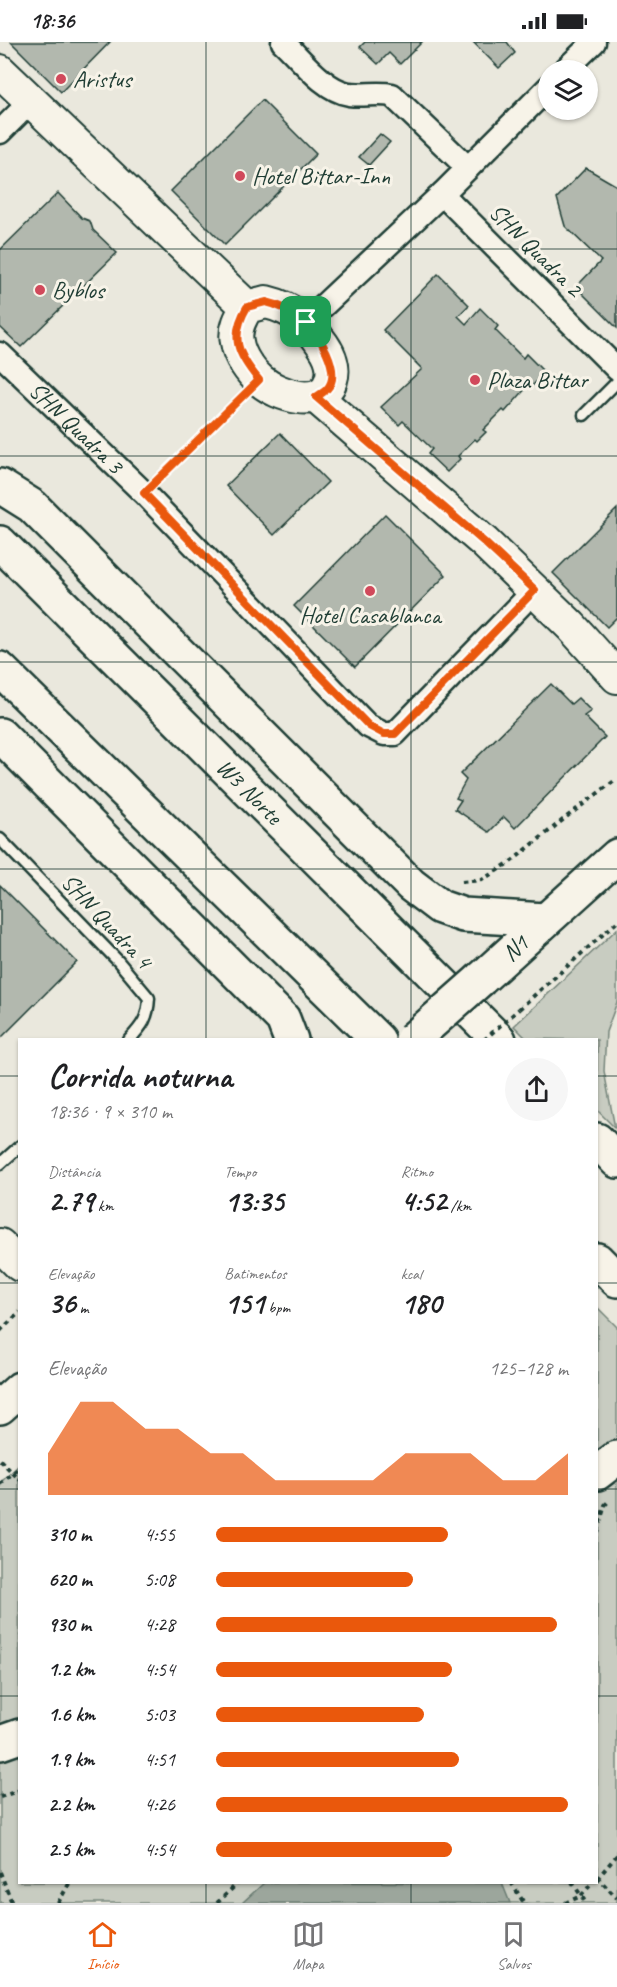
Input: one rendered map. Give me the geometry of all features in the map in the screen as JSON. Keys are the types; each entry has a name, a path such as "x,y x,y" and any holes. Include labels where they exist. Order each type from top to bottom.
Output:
{"main road":[{"path":"0,486 32,506 411,885 440,907 463,915 545,920"},
{"name":"W3 Norte","path":"0,543 497,1038"},
{"path":"0,669 376,1038"},
{"path":"0,735 283,1019 290,1038"},
{"name":"N1","path":"414,1038 617,856"},
{"path":"598,1141 617,1161"},
{"path":"598,1261 617,1280"},
{"path":"0,1407 18,1391"},
{"path":"598,1472 617,1458"},
{"path":"0,1743 18,1737"}],"street":[{"path":"283,42 332,89 351,94 392,95 468,168"},
{"path":"575,60 594,42"},
{"path":"0,71 247,307"},
{"path":"306,322 442,194 538,98"},
{"path":"0,132 30,102"},
{"name":"SHN Quadra 2","path":"442,194 617,369"},
{"path":"266,302 281,306 306,322 329,355 333,374 329,388 316,397 298,397 275,390 259,380 246,364 236,341 239,321 247,307 266,302"},
{"name":"SHN Quadra 3","path":"0,354 144,493 369,726 384,734 395,734 535,590"},
{"path":"316,397 484,542 535,590 617,677"},
{"path":"0,1245 18,1263"}],"lane":[{"path":"584,415 617,382"},
{"name":"SHN Quadra 4","path":"0,838 118,961 149,998 148,1014 131,1038"},
{"path":"0,1164 18,1148"}],"path":[{"path":"144,493 259,380"},
{"path":"456,883 482,880 512,861 569,814 617,779"},
{"path":"486,1038 617,922"},
{"path":"0,1331 18,1314"},
{"path":"0,1460 18,1478"},
{"path":"0,1484 18,1468"},
{"path":"598,1529 605,1505"},
{"path":"0,1797 18,1791"},
{"path":"598,1877 617,1855"},
{"path":"0,1872 12,1903"},
{"path":"598,1879 617,1898"},
{"path":"58,1903 69,1884"},
{"path":"217,1903 237,1884"},
{"path":"512,1884 524,1903"},
{"path":"573,1884 586,1903"},
{"path":"565,1903 581,1896 591,1884"}],"shaded area":[{"path":"617,929 617,1002 606,1032 604,1071 615,1128 598,1111 598,1038 526,1038 514,1026"},
{"path":"598,1308 617,1327 617,1903 0,1903 0,1483 18,1466 18,1884 598,1884"},
{"path":"263,1884 502,1884 510,1903 242,1903"}],"building":[{"name":"Aristus","path":"11,42 110,42 61,92"},
{"path":"365,42 422,42 400,64 389,53 378,64 360,47"},
{"path":"473,42 507,42 515,53 499,68"},
{"name":"Hotel Bittar-Inn","path":"262,100 316,154 225,245 171,191"},
{"path":"380,134 390,142 369,165 359,157"},
{"path":"586,168 617,186 617,328 576,287 601,261 565,226 557,198"},
{"name":"Byblos","path":"58,193 82,218 90,221 93,230 117,253 21,347 0,327 0,250"},
{"name":"Plaza Bittar","path":"438,274 469,305 458,316 466,324 480,308 498,326 495,330 523,358 526,354 545,373 530,388 528,386 505,412 503,410 483,430 486,432 477,441 475,439 458,456 460,459 447,472 428,454 432,449 403,421 399,425 381,407 422,369 383,330"},
{"path":"280,433 328,482 274,535 226,486"},
{"path":"617,509 617,617 607,627 553,573"},
{"name":"Hotel Casablanca","path":"385,514 446,575 355,667 294,606"},
{"path":"551,684 571,704 578,698 591,711 584,716 605,737 515,828 504,817 489,832 455,809 461,800 456,798 466,780 460,774"},
{"path":"0,885 77,962 0,1039"}],"place":[{"name":"Aristus","path":"61,79"},
{"name":"Hotel Bittar-Inn","path":"240,176"},
{"name":"Byblos","path":"40,290"},
{"name":"Plaza Bittar","path":"475,380"},
{"name":"Hotel Casablanca","path":"370,591"}],"route":[{"path":"266,302 281,306 306,322 329,355 333,374 329,388 316,397 484,542 535,590 395,734 384,734 369,726 144,493 259,380 246,364 236,341 239,321 247,307 266,302"}]}
